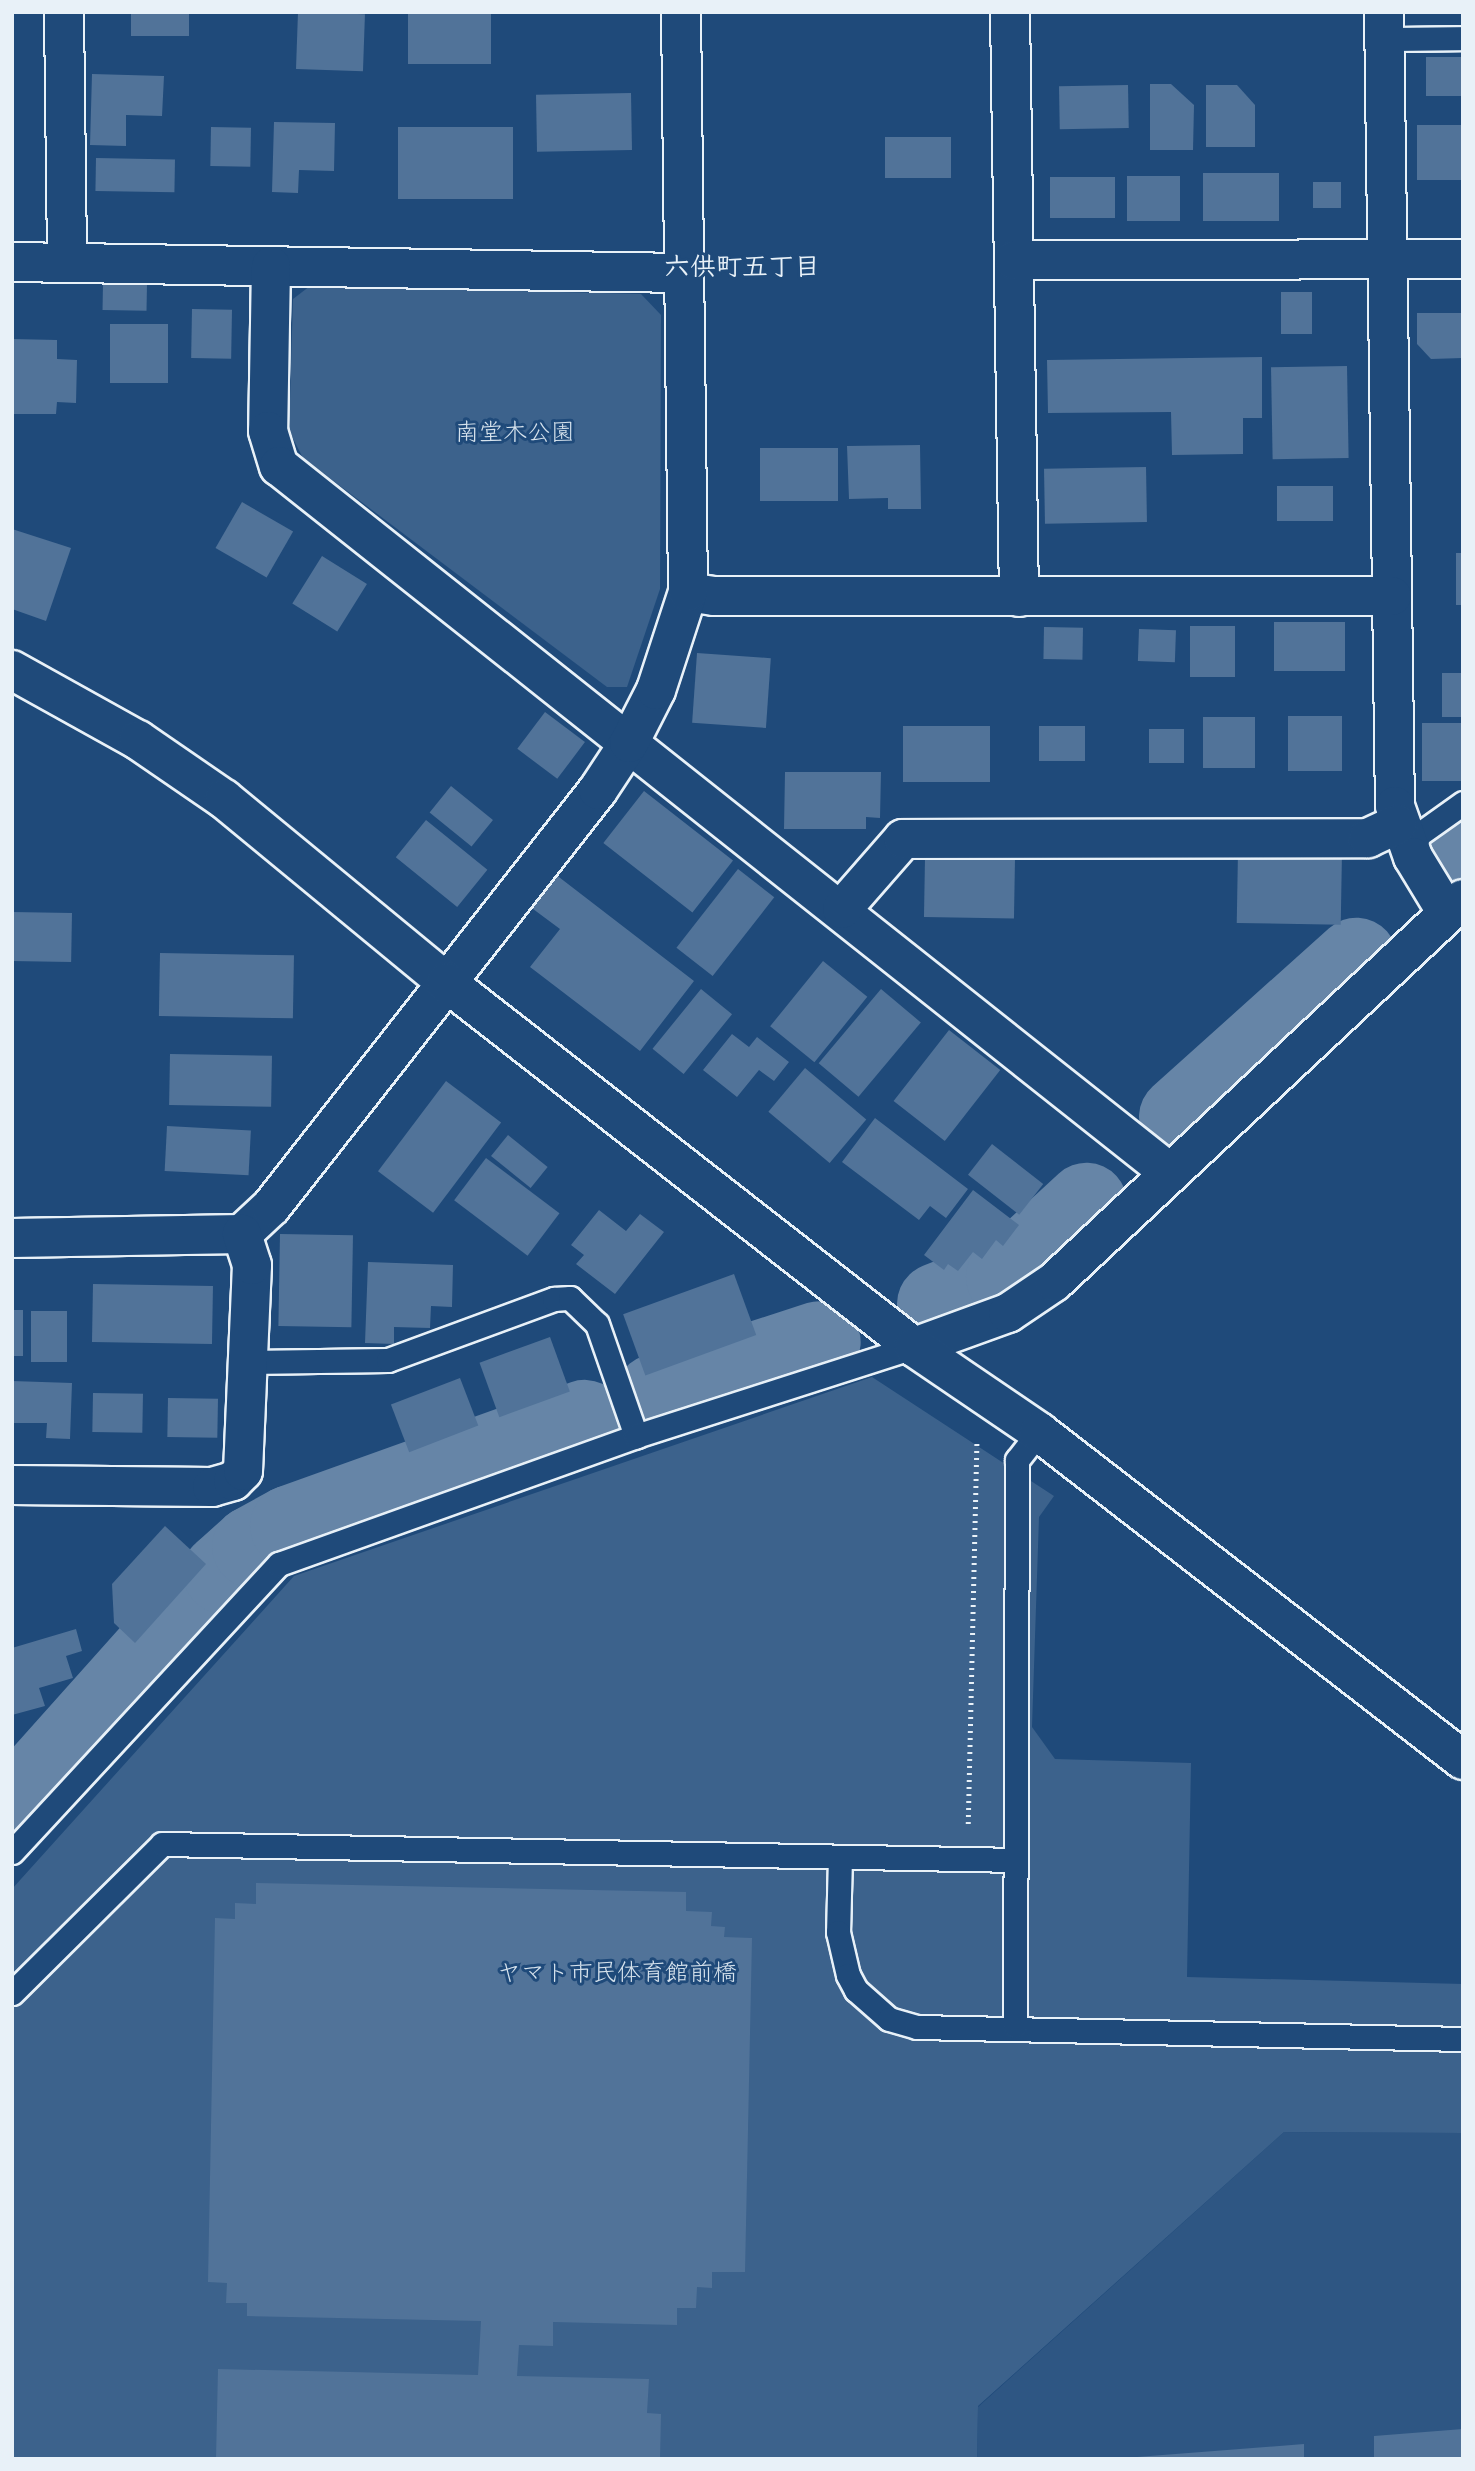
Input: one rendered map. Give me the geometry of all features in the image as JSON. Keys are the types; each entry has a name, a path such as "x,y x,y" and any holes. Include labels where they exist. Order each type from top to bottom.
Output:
{"street":[{"path":"64,12 67,262"},
{"path":"12,1238 242,1234 271,1207 598,790 629,743 656,690 688,592 681,12"},
{"path":"1010,12 1019,597"},
{"path":"914,1347 1029,1300 1170,1173 1455,906 1405,841 1392,596 1385,26"},
{"path":"1014,260 1463,259"},
{"path":"12,262 683,273"},
{"path":"271,266 268,430 279,466 842,909 1170,1173"},
{"path":"688,592 1019,597 1392,596"},
{"path":"12,670 138,740 224,799 446,982 914,1347 1038,1432 1463,1760"},
{"path":"842,909 903,839 1368,838 1405,841"},
{"path":"12,1485 212,1487 233,1480 243,1471 247,1458 252,1265 242,1234"}],"lane":[{"path":"1385,26 1463,38"},
{"path":"1405,841 1418,835 1463,803"},
{"path":"250,1362 388,1360 554,1299 570,1298 597,1324 636,1436"},
{"path":"12,1852 279,1564 636,1436 914,1347"},
{"path":"1015,2026 1017,1460 1038,1432"},
{"path":"12,1993 162,1844 1015,1860"},
{"path":"840,1857 841,1957 856,1990 889,2019 917,2027 1015,2026 1463,2039"}],"path":[{"path":"968,1829 978,1391"}],"shaded area":[{"path":"1284,2132 1463,2133 1463,2459 977,2459 978,2407"}],"green space":[{"name":"南堂木公園","path":"310,286 641,294 661,315 660,589 627,687 607,687 303,458 289,431 293,299"},
{"name":"ヤマト市民体育館前橋","path":"872,1377 1054,1496 1039,1517 1032,1727 1055,1759 1191,1763 1187,1977 1463,1984 1463,2133 1284,2132 978,2406 977,2459 12,2459 12,1889 294,1576"}],"building":[{"path":"131,12 189,12 189,36 131,36"},
{"path":"298,12 365,14 363,71 296,69"},
{"path":"408,12 491,12 491,64 408,64"},
{"path":"1426,57 1463,57 1463,96 1426,96"},
{"path":"92,74 164,76 162,116 126,115 126,146 90,145"},
{"path":"1150,84 1171,84 1194,105 1193,150 1150,150"},
{"path":"1128,85 1129,128 1060,129 1059,86"},
{"path":"1206,85 1237,85 1255,105 1255,147 1206,147"},
{"path":"631,93 632,150 537,152 536,95"},
{"path":"274,122 335,123 334,171 299,170 298,193 272,192"},
{"path":"1417,125 1463,125 1463,180 1417,180"},
{"path":"211,127 251,128 250,167 210,166"},
{"path":"398,127 513,127 513,199 398,199"},
{"path":"885,137 951,137 951,178 885,178"},
{"path":"96,158 175,159 174,192 95,191"},
{"path":"1203,173 1279,173 1279,221 1203,221"},
{"path":"1127,176 1180,176 1180,221 1127,221"},
{"path":"1050,177 1115,177 1115,218 1050,218"},
{"path":"1313,182 1341,182 1341,208 1313,208"},
{"path":"103,283 147,284 147,311 103,310"},
{"path":"1281,292 1312,292 1312,334 1281,334"},
{"path":"192,309 232,310 231,359 191,358"},
{"path":"1417,313 1463,313 1463,358 1431,359 1417,344"},
{"path":"110,324 168,324 168,383 110,383"},
{"path":"12,339 57,340 57,359 77,360 76,403 57,402 56,414 12,414"},
{"path":"1262,357 1262,418 1243,418 1243,454 1172,455 1171,412 1048,413 1047,360"},
{"path":"1347,366 1349,458 1273,459 1271,367"},
{"path":"920,445 921,509 888,509 888,498 849,499 847,446"},
{"path":"760,448 838,448 838,501 760,501"},
{"path":"1146,467 1147,522 1045,524 1044,469"},
{"path":"1277,486 1333,486 1333,521 1277,521"},
{"path":"242,502 293,532 267,577 216,548"},
{"path":"12,529 71,548 46,621 12,609"},
{"path":"1456,553 1463,553 1463,605 1456,605"},
{"path":"322,556 367,584 337,632 292,603"},
{"path":"1274,622 1345,622 1345,671 1274,671"},
{"path":"1190,626 1235,626 1235,677 1190,677"},
{"path":"1044,627 1083,628 1082,660 1043,659"},
{"path":"1139,629 1176,630 1175,662 1138,661"},
{"path":"697,653 771,658 766,728 692,723"},
{"path":"1442,673 1463,673 1463,717 1442,717"},
{"path":"545,712 585,742 557,779 517,749"},
{"path":"1288,716 1342,716 1342,771 1288,771"},
{"path":"1203,717 1255,717 1255,768 1203,768"},
{"path":"1422,723 1463,723 1463,781 1422,781"},
{"path":"903,726 990,726 990,782 903,782"},
{"path":"1039,726 1085,726 1085,761 1039,761"},
{"path":"1149,729 1184,729 1184,763 1149,763"},
{"path":"785,772 881,772 880,818 866,817 866,829 784,829"},
{"path":"451,786 493,820 472,846 430,812"},
{"path":"644,791 733,861 692,913 603,843"},
{"path":"426,820 487,870 457,907 396,857"},
{"path":"1238,851 1342,853 1341,925 1237,923"},
{"path":"925,858 1015,860 1014,919 924,917"},
{"path":"738,869 774,897 713,976 676,948"},
{"path":"555,874 694,981 640,1051 530,967 560,929 529,906"},
{"path":"12,912 72,913 71,962 12,961"},
{"path":"160,953 294,955 293,1018 159,1016"},
{"path":"823,961 867,997 814,1062 770,1026"},
{"path":"701,989 732,1014 684,1074 653,1049"},
{"path":"881,989 921,1022 858,1097 819,1063"},
{"path":"949,1030 1000,1070 945,1141 894,1101"},
{"path":"732,1034 749,1047 757,1037 789,1062 774,1081 759,1070 737,1097 703,1070"},
{"path":"170,1054 272,1056 271,1107 169,1105"},
{"path":"805,1068 866,1119 830,1163 768,1112"},
{"path":"446,1081 501,1123 433,1213 378,1171"},
{"path":"875,1118 968,1189 946,1218 930,1206 919,1220 842,1162"},
{"path":"167,1126 251,1130 249,1175 165,1171"},
{"path":"508,1135 548,1167 531,1188 491,1156"},
{"path":"992,1144 1043,1184 1019,1215 968,1175"},
{"path":"486,1158 559,1213 528,1256 454,1200"},
{"path":"973,1190 1019,1225 1003,1246 996,1240 982,1259 973,1252 958,1271 948,1264 944,1270 924,1255"},
{"path":"599,1210 626,1231 640,1214 664,1232 615,1294 576,1264 584,1255 571,1245"},
{"path":"280,1234 353,1235 351,1327 278,1326"},
{"path":"368,1262 453,1265 452,1307 431,1306 430,1328 394,1327 394,1344 365,1343"},
{"path":"734,1274 756,1335 645,1375 623,1314"},
{"path":"93,1284 213,1286 212,1344 92,1342"},
{"path":"12,1310 23,1310 23,1356 12,1356"},
{"path":"31,1311 67,1311 67,1362 31,1362"},
{"path":"550,1337 570,1392 499,1417 480,1363"},
{"path":"460,1378 478,1426 409,1452 391,1405"},
{"path":"12,1381 72,1383 70,1439 46,1438 47,1423 12,1423"},
{"path":"93,1393 143,1394 142,1433 92,1432"},
{"path":"168,1398 218,1399 217,1438 167,1437"},
{"path":"165,1526 206,1564 135,1643 114,1623 112,1584"},
{"path":"76,1629 82,1651 66,1656 73,1678 39,1688 45,1706 12,1715 12,1648"},
{"path":"256,1883 686,1892 686,1911 712,1912 711,1926 725,1927 724,1937 752,1938 745,2272 712,2272 712,2288 697,2287 696,2308 677,2308 677,2325 553,2322 553,2346 519,2345 517,2376 649,2379 647,2413 661,2414 660,2459 216,2459 218,2369 478,2375 481,2321 247,2316 247,2303 226,2303 227,2283 208,2282 215,1918 235,1919 235,1903 256,1904"},
{"path":"1463,2429 1463,2459 1374,2459 1374,2436"},
{"path":"1304,2444 1304,2459 1137,2459 1137,2457"}],"waterway":[{"path":"1457,867 1463,861"},
{"path":"1180,1117 1356,959"},
{"path":"938,1304 1007,1277 1086,1204"},
{"path":"656,1395 820,1342"},
{"path":"12,1810 224,1573 253,1547 291,1526 585,1421"}],"district":[{"name":"六供町五丁目","path":"742,270"}]}
